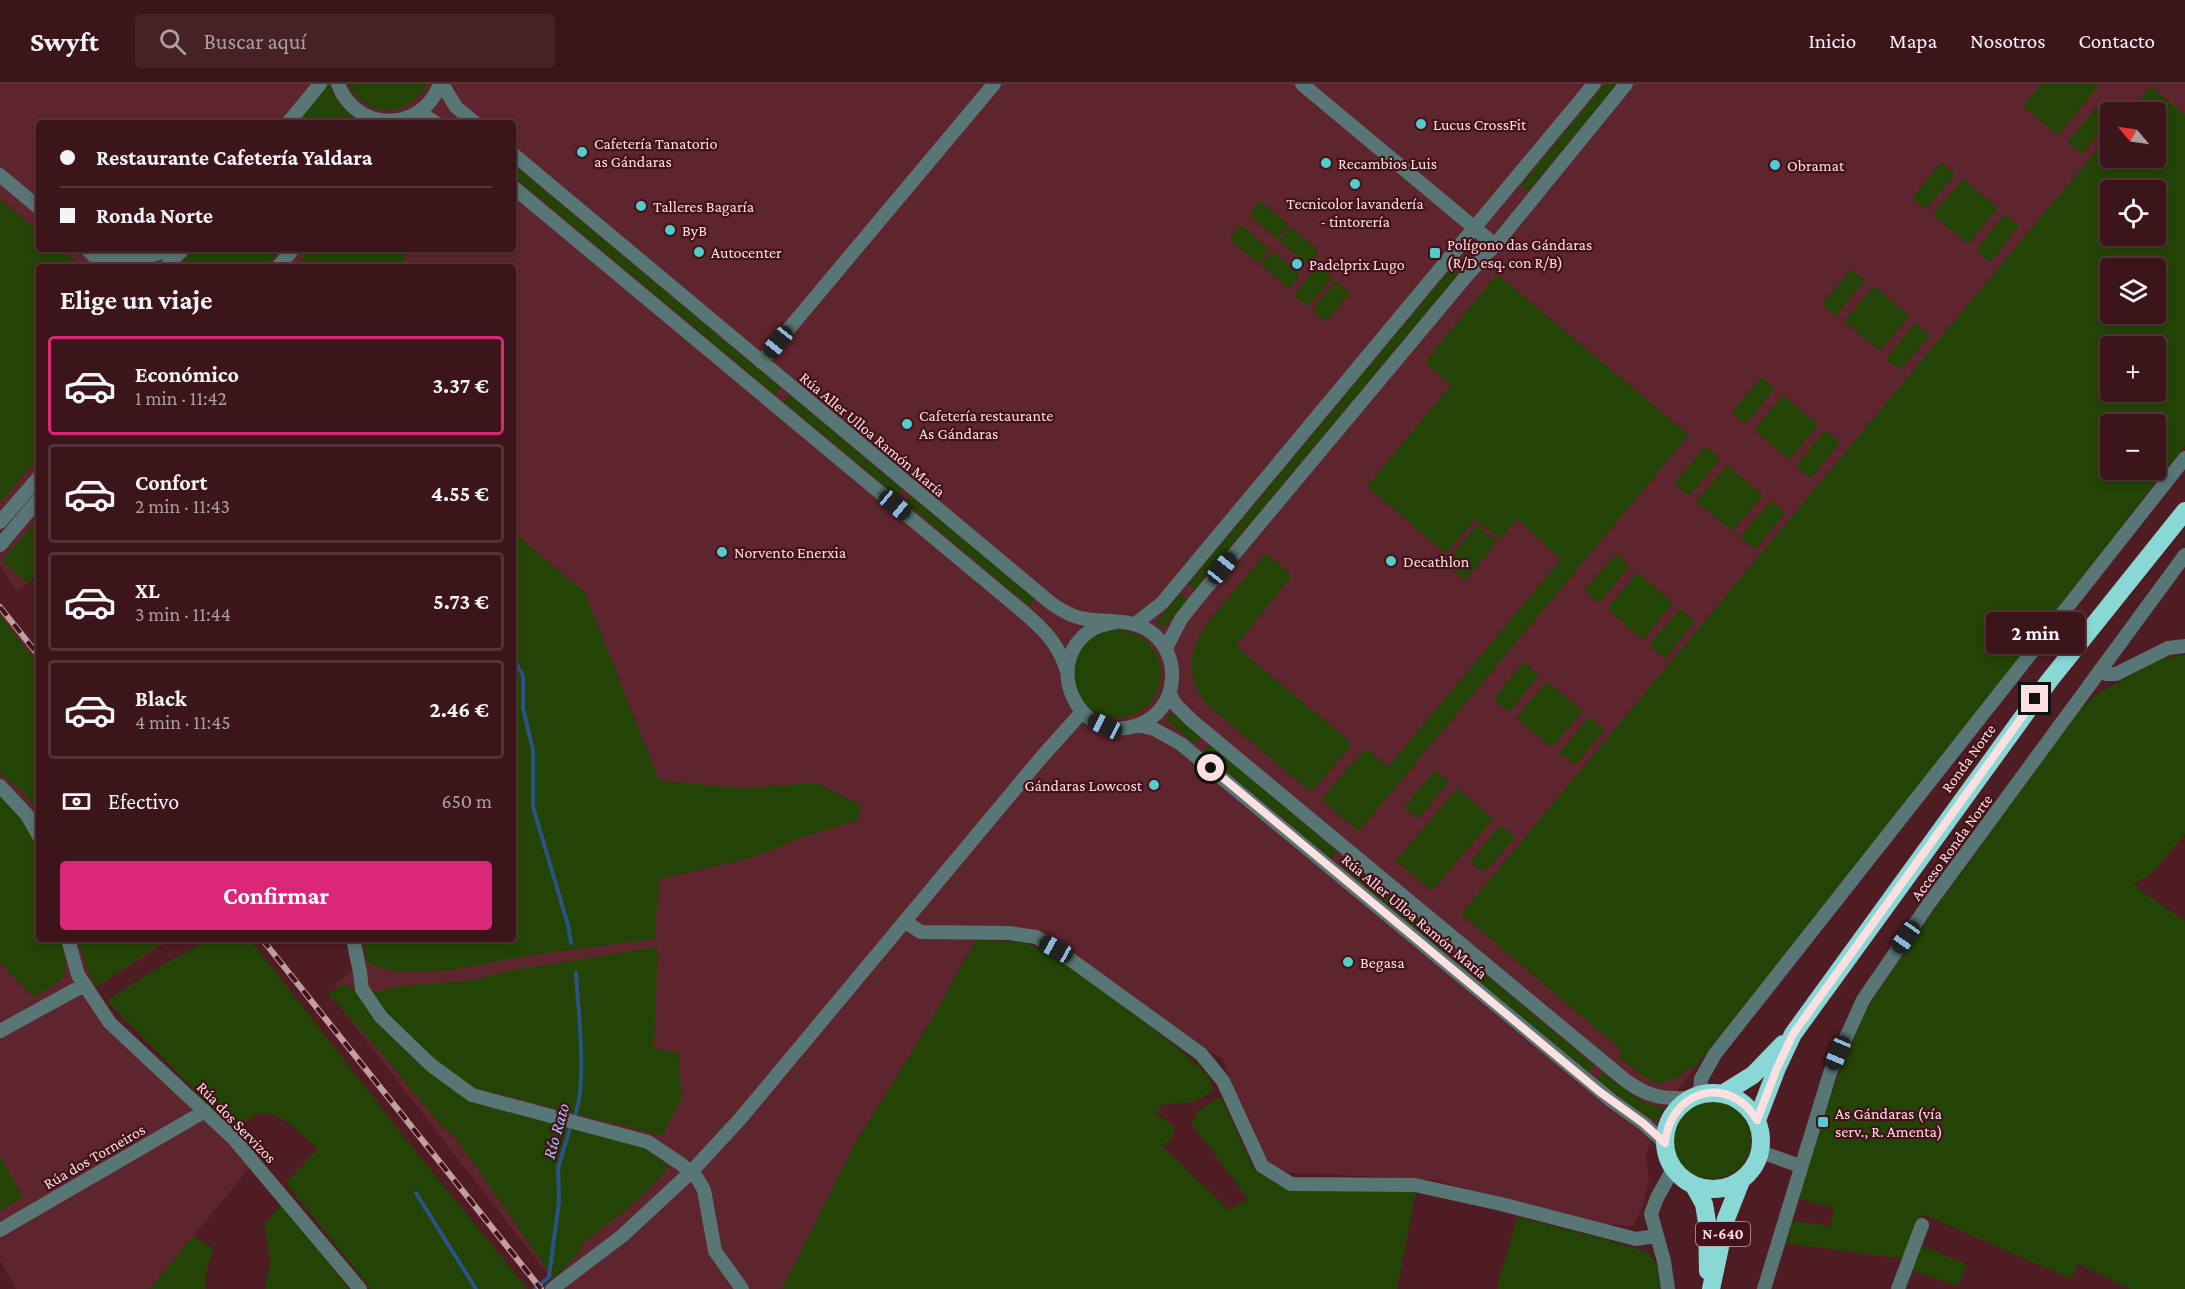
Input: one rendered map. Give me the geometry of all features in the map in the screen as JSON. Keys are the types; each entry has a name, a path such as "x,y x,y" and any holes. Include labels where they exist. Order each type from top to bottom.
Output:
{"highway":[{"name":"Ronda Norte","path":"1695,1096 1724,1093 1753,1075 1793,1034 2049,681 2185,511"},
{"name":"Ronda Norte","path":"1761,1152 1761,1130 1757,1120 1793,1034"},
{"path":"1724,1093 1744,1103 1757,1120"},
{"path":"1673,1168 1667,1156 1666,1130 1679,1106 1695,1096"},
{"name":"N-640","path":"1711,1289 1726,1219 1741,1181 1753,1168 1761,1152"},
{"name":"N-640","path":"1673,1168 1683,1179 1694,1186 1704,1204 1711,1289"},
{"path":"1694,1186 1710,1190 1726,1188 1741,1181"}],"street":[{"path":"290,120 309,91 320,84"},
{"path":"338,84 348,102 358,111 379,120"},
{"path":"408,118 432,100 441,84 456,107 471,120"},
{"path":"761,362 994,84"},
{"path":"1302,84 1495,245"},
{"path":"1135,624 1162,603 1594,84"},
{"path":"1137,725 1151,718 1162,708 1170,694 1173,679 1172,663 1166,648 1182,619 1196,600 1495,245 1626,84"},
{"path":"391,120 427,117 432,120"},
{"name":"Rúa Aller Ulloa Ramón María","path":"516,157 1052,604 1080,618 1135,624 1148,630 1166,648"},
{"path":"0,175 36,205"},
{"path":"516,189 1027,615 1054,641 1061,652 1070,693 1082,712 1040,759 740,1119 691,1172 622,1236 552,1289"},
{"path":"93,252 103,264"},
{"path":"94,252 114,264"},
{"path":"99,252 128,259 162,252"},
{"path":"169,264 180,252"},
{"path":"280,264 290,252"},
{"path":"1695,1096 1701,1079 1715,1054 2185,458"},
{"path":"0,522 36,480"},
{"path":"0,545 36,503"},
{"name":"Acceso Ronda Norte","path":"1764,1289 1830,1073 1863,1000 1928,905 2185,555"},
{"name":"Rúa Aller Ulloa Ramón María","path":"1067,671 1072,653 1082,638 1097,627 1114,622"},
{"path":"2100,670 2106,674 2116,674 2168,648 2185,646"},
{"name":"Rúa Aller Ulloa Ramón María","path":"1170,694 1175,704 1191,720 1625,1080 1646,1094 1668,1098 1695,1096"},
{"name":"Rúa Aller Ulloa Ramón María","path":"1082,712 1090,719 1105,726 1121,728 1137,725 1154,729 1181,744 1665,1143"},
{"path":"0,786 27,815 36,831"},
{"path":"905,922 921,932 1009,933 1036,938 1056,949 1201,1054 1224,1081 1262,1166 1291,1184 1415,1185 1501,1204 1636,1239 1656,1236"},
{"name":"Rúa dos Servizos","path":"69,942 78,975 110,1023 255,1161 360,1289"},
{"path":"353,942 362,988 381,1017 431,1065 472,1095 648,1142 691,1172 704,1190 715,1251 742,1289"},
{"path":"0,1031 84,985"},
{"name":"Rúa dos Torneiros","path":"0,1230 205,1111"},
{"path":"1761,1152 1800,1166"},
{"path":"1668,1289 1664,1260 1651,1214 1673,1168"},
{"path":"1898,1289 1922,1225"}],"shaded area":[{"path":"0,84 2185,84 2185,445 2166,469 2166,414 2100,414 2100,480 2158,480 1957,738 1663,1108 1646,1155 1649,1182 1642,1208 1633,1226 1600,1224 1434,1180 1282,1172 1269,1165 1257,1146 1222,1058 1191,1041 1065,948 1032,932 984,925 929,1024 854,1145 782,1289 559,1289 347,1016 335,984 362,963 358,942 516,942 516,264 78,264 64,252 516,252 516,120 36,120 36,229 0,199"},
{"path":"36,461 36,576 17,592 0,565 0,503"},
{"path":"0,607 36,652 36,942 167,942 96,987 85,985 110,1023 255,1161 150,1289 16,1289 0,1260"}],"green space":[{"path":"329,84 342,106 358,120 299,120"},
{"path":"347,84 428,84 409,103 388,110 376,109 366,104"},
{"path":"1605,84 1617,84 1528,191 1521,185"},
{"path":"2041,84 2100,84 2058,135 2023,107"},
{"path":"2151,86 2185,115 2185,445 2166,469 2166,414 2100,414 2100,480 2158,480 1957,738 1693,1070 1689,1067 1680,1077 1657,1084 1645,1078 1618,1056 1622,1050 1461,914 2100,146 2100,168 2166,168 2166,102 2137,102"},
{"path":"2096,107 2100,110 2100,132 2082,154 2067,143"},
{"path":"1941,162 1955,174 1926,209 1912,198"},
{"path":"516,167 781,388 775,395 516,179"},
{"path":"1963,179 1998,208 1968,244 1933,214"},
{"path":"0,199 36,229 36,252 64,252 78,264 36,264 36,461 0,503"},
{"path":"1260,201 1289,225 1277,239 1249,215"},
{"path":"2005,214 2019,226 1990,262 1976,250"},
{"path":"1241,225 1269,249 1258,263 1229,239"},
{"path":"1291,227 1319,251 1308,265 1279,241"},
{"path":"1272,251 1300,275 1289,289 1260,264"},
{"path":"191,252 278,252 268,264 182,263"},
{"path":"308,252 407,252 402,264 298,264"},
{"path":"1318,266 1332,277 1308,307 1294,295"},
{"path":"1452,267 1459,273 1195,589 1188,584"},
{"path":"1851,269 1865,280 1836,316 1822,304"},
{"path":"1497,274 1689,435 1359,831 1321,800 1363,751 1368,750 1388,767 1561,559 1517,519 1501,539 1475,519 1446,554 1367,486 1451,385 1425,362"},
{"path":"1336,281 1350,293 1326,322 1312,310"},
{"path":"1874,286 1909,316 1880,351 1844,321"},
{"path":"1915,323 1930,335 1900,370 1886,359"},
{"path":"1761,377 1775,388 1746,424 1732,412"},
{"path":"790,395 902,489 897,496 784,402"},
{"path":"1783,395 1818,425 1789,460 1754,430"},
{"path":"1825,430 1840,442 1811,478 1796,466"},
{"path":"1705,446 1720,459 1689,496 1674,484"},
{"path":"1727,465 1763,495 1733,531 1696,502"},
{"path":"911,496 1035,599 1029,606 906,503"},
{"path":"1771,501 1785,513 1755,550 1740,537"},
{"path":"36,520 36,576 27,584 2,560"},
{"path":"1477,525 1497,542 1465,581 1445,564"},
{"path":"516,535 585,593 659,780 739,788 817,783 861,805 859,820 806,836 751,858 660,879 656,939 424,972 402,972 382,968 366,961 363,942 516,942"},
{"path":"1266,553 1291,577 1237,644 1237,647 1349,741 1350,747 1311,792 1205,703 1196,687 1192,673 1194,648 1207,624"},
{"path":"1616,554 1630,566 1599,603 1584,590"},
{"path":"1637,572 1673,603 1643,640 1607,609"},
{"path":"1180,593 1187,600 1165,626 1159,627 1158,620"},
{"path":"1680,609 1695,621 1665,659 1649,645"},
{"path":"0,615 36,661 36,809 24,793 0,773"},
{"path":"1117,630 1134,633 1148,643 1158,657 1161,674 1158,691 1148,705 1134,715 1117,718 1100,715 1086,705 1076,691 1073,674 1076,657 1086,643 1100,633"},
{"path":"2185,655 2185,834 2152,873 2133,885 2185,921 2185,1289 2130,1289 2078,1264 2071,1279 1923,1214 1905,1259 1786,1243 1792,1221 1830,1226 1834,1208 1797,1198 1827,1103 1865,1011 1919,931 2079,710 2102,691 2162,658"},
{"path":"1524,661 1539,675 1509,712 1493,699"},
{"path":"1547,681 1583,711 1552,747 1516,718"},
{"path":"1171,712 1201,737 1195,744 1165,719"},
{"path":"1589,717 1605,730 1575,765 1559,753"},
{"path":"1210,744 1338,852 1332,859 1203,752"},
{"path":"1435,770 1449,782 1418,819 1404,807"},
{"path":"1457,788 1493,819 1432,891 1396,861"},
{"path":"0,792 28,827 36,847 36,942 62,942 65,970 59,981 33,997 0,962"},
{"path":"1500,825 1515,837 1484,873 1470,862"},
{"path":"1348,859 1450,945 1444,953 1342,867"},
{"path":"976,940 1025,942 1071,966 1177,1047 1209,1076 1213,1091 1193,1102 1161,1105 1157,1114 1175,1127 1171,1140 1162,1146 1229,1210 1248,1199 1191,1123 1200,1109 1217,1098 1222,1099 1253,1167 1275,1184 1295,1190 1416,1191 1397,1289 782,1289 854,1145 929,1024"},
{"path":"79,942 164,942 96,987 87,969"},
{"path":"204,942 252,942 419,1156 528,1289 371,1289 286,1183 318,1148 287,1122 267,1113 253,1116 234,1131 107,1001 139,979"},
{"path":"658,947 654,1048 678,1053 682,1096 663,1136 486,1091 471,1091 433,1064 388,1019 373,993 399,986 473,980 507,971"},
{"path":"1459,952 1594,1065 1588,1072 1452,959"},
{"path":"345,983 362,996 380,1026 431,1073 474,1103 489,1105 563,1127 645,1147 669,1166 641,1197 582,1244 580,1252 554,1279 457,1140 437,1121 378,1049 328,994"},
{"path":"1602,1072 1643,1102 1663,1108 1657,1122 1627,1103 1597,1079"},
{"path":"1712,1101 1727,1104 1744,1118 1751,1140 1748,1155 1734,1172 1712,1179 1697,1176 1680,1162 1673,1140 1676,1125 1690,1108"},
{"path":"0,1156 23,1197 0,1211"},
{"path":"281,1204 349,1289 265,1289 270,1264 265,1224"},
{"path":"1517,1217 1647,1252 1657,1264 1660,1289 1497,1289"},
{"path":"193,1236 213,1248 205,1278 206,1289 150,1289"},
{"path":"1921,1245 1967,1265 1958,1286 1912,1271"}],"waterway":[{"name":"Río Rato","path":"516,663 523,676 523,708 533,750 533,807 568,925 571,943"},
{"name":"Río Rato","path":"574,1118 578,1104 581,1067 576,973"},
{"name":"Río Rato","path":"535,1289 549,1277 559,1201 558,1168 571,1125"},
{"path":"416,1193 476,1289"}],"railway":[{"path":"0,607 36,652"},
{"path":"264,942 541,1289"}],"place":[{"name":"Lucus CrossFit","path":"1421,124"},
{"name":"Cafetería Tanatorio as Gándaras","path":"582,152"},
{"name":"Recambios Luis","path":"1326,163"},
{"name":"Obramat","path":"1775,165"},
{"name":"Tecnicolor lavandería - tintorería","path":"1355,184"},
{"name":"Talleres Bagaría","path":"641,206"},
{"name":"ByB","path":"670,230"},
{"name":"Autocenter","path":"699,252"},
{"name":"Polígono das Gándaras (R/D esq. con R/B)","path":"1435,253"},
{"name":"Padelprix Lugo","path":"1297,264"},
{"name":"Cafetería restaurante As Gándaras","path":"907,424"},
{"name":"Norvento Enerxia","path":"722,552"},
{"name":"Decathlon","path":"1391,561"},
{"name":"Gándaras Lowcost","path":"1154,785"},
{"name":"Begasa","path":"1348,962"},
{"name":"As Gándaras (vía serv., R. Amenta)","path":"1823,1122"}],"route":[{"path":"1211,768 1600,1092 1643,1123 1665,1143 1666,1130 1671,1117 1679,1106 1700,1094 1724,1093 1734,1097 1744,1103 1757,1120 1793,1034 2035,699"}]}
